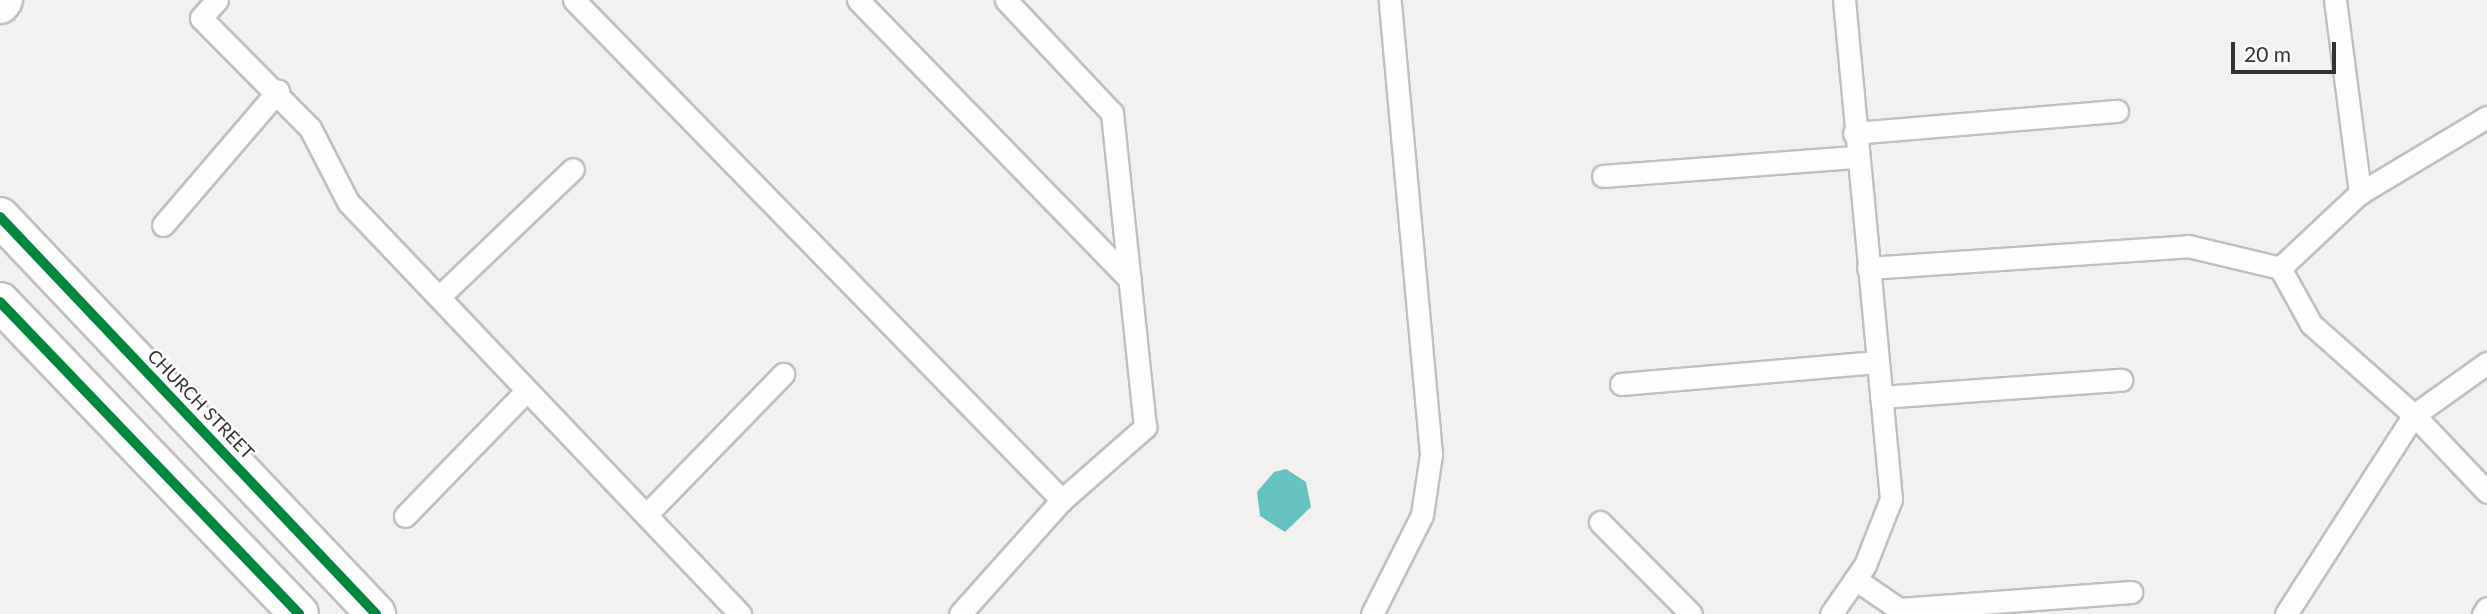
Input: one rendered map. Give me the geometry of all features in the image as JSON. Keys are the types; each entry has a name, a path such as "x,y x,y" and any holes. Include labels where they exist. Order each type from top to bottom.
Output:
{"main road":[{"name":"CHURCH STREET","path":"0,217 376,614"},
{"path":"0,302 299,614"}],"lane":[{"path":"217,0 201,18 278,91 310,128 348,202 646,515 733,612"},
{"path":"574,0 1062,500"},
{"path":"858,0 1130,280"},
{"path":"960,614 1062,500 1145,427 1112,113 1006,0"},
{"path":"1372,614 1422,515 1431,454 1390,0"},
{"path":"1830,614 1855,579 1891,499 1854,132 1844,0"},
{"path":"2335,0 2360,193"},
{"path":"163,225 278,91"},
{"path":"1854,132 2117,111"},
{"path":"2280,268 2360,193 2487,117"},
{"path":"1603,176 1857,157"},
{"path":"439,297 573,169"},
{"path":"1868,268 2188,246 2280,268 2311,324 2414,415 2487,492"},
{"path":"1621,384 1877,362"},
{"path":"2287,614 2414,415 2487,363"},
{"path":"646,515 783,374"},
{"path":"1881,397 2121,380"},
{"path":"405,516 527,390"},
{"path":"1600,522 1691,614"},
{"path":"1855,579 1899,609 2131,592"},
{"path":"2483,614 2487,608"}],"water":[{"path":"1286,469 1306,482 1311,507 1285,532 1260,516 1257,492 1274,472"}],"cycle path":[{"path":"0,217 376,614"},
{"path":"0,302 299,614"}]}
